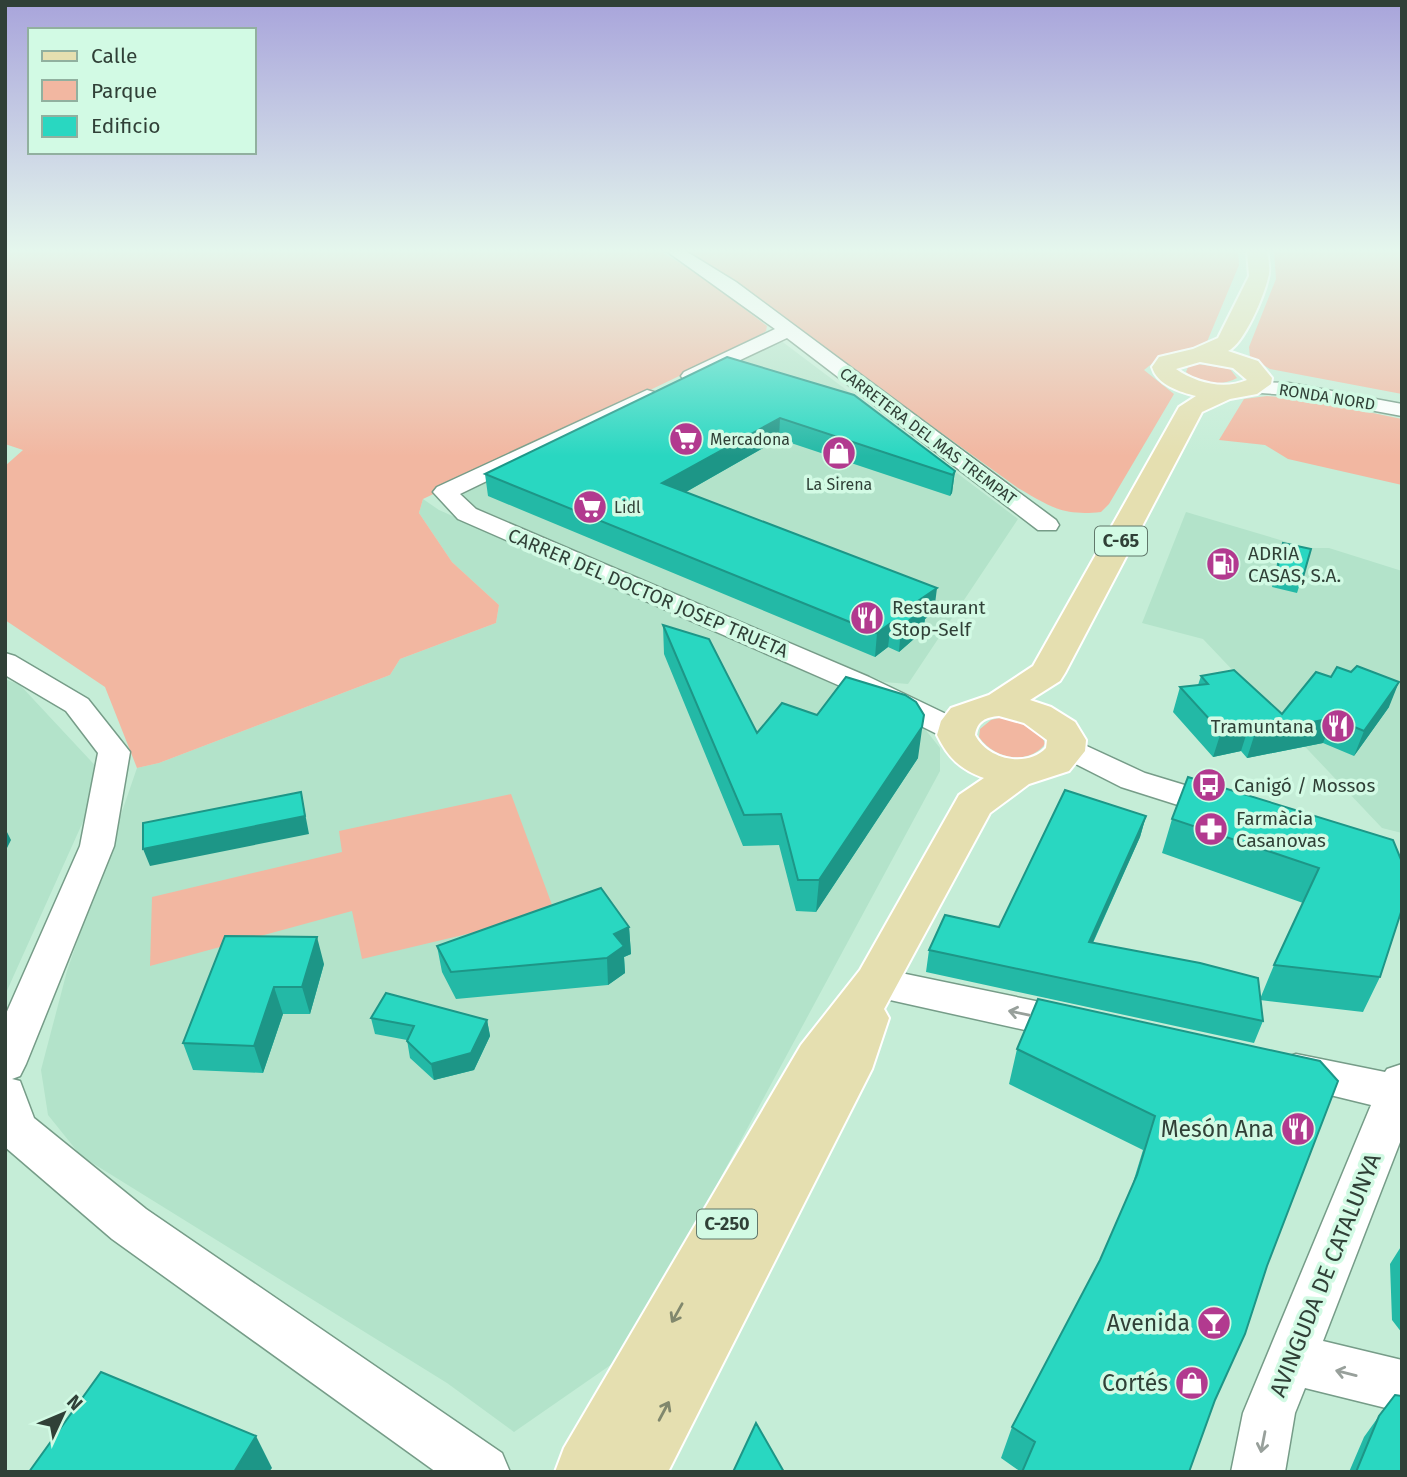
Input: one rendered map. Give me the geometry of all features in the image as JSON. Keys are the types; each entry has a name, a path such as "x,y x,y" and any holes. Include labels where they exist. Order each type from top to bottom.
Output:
{"main road":[{"path":"1241,371 1251,319"},
{"path":"1200,355 1241,371 1187,395 1164,367 1175,358 1200,355"},
{"name":"C-65","path":"975,727 1047,673 1187,395"},
{"name":"C-65","path":"1047,673 1047,750"},
{"path":"1031,710 1047,750 997,768 975,727 1031,710"},
{"name":"C-250","path":"974,805 975,727"},
{"name":"C-250","path":"588,1472 819,1059 877,983 974,805 1047,750"},
{"name":"C-250","path":"632,1472 846,1069 877,983"}],"street":[{"name":"CARRETERA DEL MAS TREMPAT","path":"773,319 1047,525"},
{"name":"CARRER DEL DOCTOR JOSEP TRUETA","path":"788,330 445,492 467,514 858,683 975,727"},
{"name":"RONDA NORD","path":"1241,371 1402,401"},
{"name":"RONDA NORD","path":"1241,371 1289,389 1402,410"},
{"path":"5,662 77,705 114,752 97,846 5,1064"},
{"path":"1047,750 1094,775 1133,780 1247,816"},
{"path":"877,983 1104,1031"},
{"path":"1264,1065 1400,1087"},
{"name":"AVINGUDA DE CATALUNYA","path":"1258,1472 1269,1413 1400,1087"},
{"path":"9,1119 129,1224 483,1472"},
{"path":"1291,1359 1402,1386"}],"shaded area":[{"path":"780,340 1018,519 908,684 884,682 475,507 459,493"},
{"path":"423,499 439,510 920,723 940,748 940,771 625,1355 514,1432 447,1383 81,1156 48,1115 41,1070 67,971 137,768 159,763 390,675 400,659 496,623 499,605 452,562 419,513"},
{"path":"1186,512 1307,548 1329,548 1402,571 1402,833 1382,828 1203,639 1142,623"},
{"path":"5,679 20,685 104,775 5,995"}],"green space":[{"path":"5,319 758,319 767,326 766,331 748,343 423,499 419,513 452,562 499,605 496,623 400,659 390,675 159,763 137,768 105,687 5,620 5,466 23,450 5,444"},
{"path":"783,319 1217,319 1204,349 1164,354 1144,370 1174,394 1109,504 1101,512 1077,513 1058,509 1018,488"},
{"path":"1260,319 1402,319 1402,394 1270,369 1250,357 1249,347"},
{"path":"1198,364 1230,369 1237,378 1224,382 1197,379 1186,372 1188,367"},
{"path":"1267,396 1310,400 1402,419 1402,485 1288,459 1265,445 1219,440 1244,399"},
{"path":"999,718 1027,723 1038,731 1045,744 1038,751 1021,757 1002,755 993,750 979,737 980,729 991,720"},
{"path":"511,794 555,913 362,959 352,911 150,966 152,897 342,852 339,831"}],"building":[{"path":"727,357 854,395 955,471 953,475 780,418 662,483 937,588 915,603 926,607 901,627 891,623 877,633 485,474"},
{"path":"1283,543 1311,549 1303,577 1277,571"},
{"path":"663,625 709,639 757,733 782,703 817,715 846,677 905,695 916,702 924,715 922,727 819,880 798,880 781,814 744,815"},
{"path":"1357,666 1399,682 1364,731 1333,718 1255,733 1249,726 1221,732 1180,687 1208,684 1201,676 1234,670 1282,714 1316,672 1331,677 1337,667 1351,672"},
{"path":"1188,777 1393,840 1402,862 1402,909 1380,977 1274,965 1319,868 1172,819"},
{"path":"1065,790 1146,816 1089,942 1200,963 1258,978 1263,1021 929,950 945,915 999,927"},
{"path":"301,792 305,816 143,849 143,823"},
{"path":"601,888 629,927 614,934 624,946 607,958 451,972 437,946"},
{"path":"225,936 317,937 302,987 274,987 254,1046 183,1043"},
{"path":"386,993 487,1020 471,1053 431,1064 407,1041 414,1026 371,1018"},
{"path":"1038,999 1320,1061 1338,1081 1267,1266 1245,1334 1215,1400 1189,1472 1022,1472 1035,1442 1012,1427 1100,1260 1137,1175 1155,1116 1017,1049"},
{"path":"101,1372 256,1436 234,1472 29,1472"},
{"path":"1395,1395 1402,1396 1402,1472 1356,1472 1379,1416"},
{"path":"756,1423 784,1472 733,1472"}],"place":[{"name":"Mercadona","path":"686,439"},
{"name":"La Sirena","path":"839,453"},
{"name":"Lidl","path":"590,507"},
{"name":"ADRIA CASAS, S.A.","path":"1223,564"},
{"name":"Restaurant Stop-Self","path":"867,618"},
{"name":"Tramuntana","path":"1338,726"},
{"name":"Canigó / Mossos","path":"1209,785"},
{"name":"Farmàcia Casanovas","path":"1211,829"},
{"name":"Mesón Ana","path":"1298,1129"},
{"name":"Avenida","path":"1214,1323"},
{"name":"Cortés","path":"1192,1383"}]}
